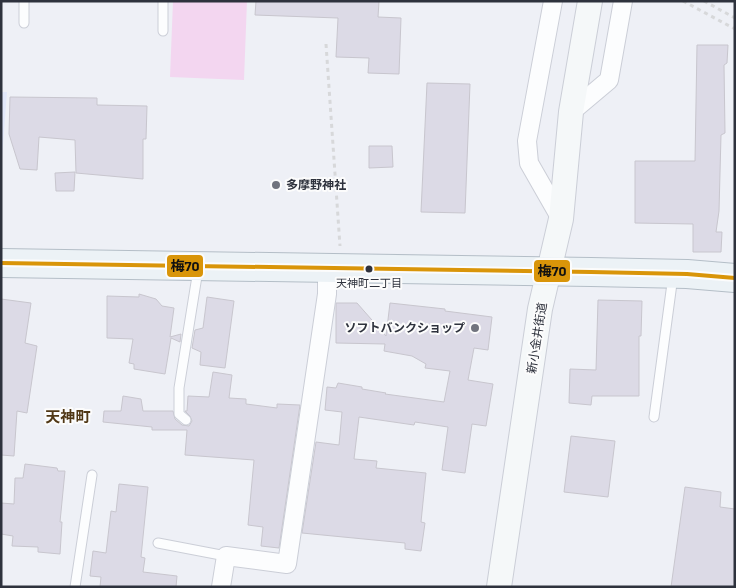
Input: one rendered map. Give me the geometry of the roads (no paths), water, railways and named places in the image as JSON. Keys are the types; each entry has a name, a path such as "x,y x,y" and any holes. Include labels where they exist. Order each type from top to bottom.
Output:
{"main road":[{"name":"新小金井街道","path":"499,587 540,309 561,219 571,112 590,1"},
{"path":"1,263 198,267 334,258 550,271 673,273 735,278"}],"street":[{"path":"552,1 527,141 529,163 561,219"},
{"path":"571,112 609,80 623,1"},
{"path":"221,587 226,556 287,564 334,258"}],"lane":[{"path":"24,1 24,23"},
{"path":"163,1 163,31"},
{"path":"186,420 179,414 179,388 198,267"},
{"path":"654,417 673,273"},
{"path":"75,587 92,475"},
{"path":"158,542 226,556"}],"place":[{"name":"多摩野神社","path":"276,185"},
{"name":"天神町二丁目","path":"369,269"},
{"name":"ソフトバンクショップ","path":"475,328"}],"district":[{"name":"天神町","path":"68,417"}]}
